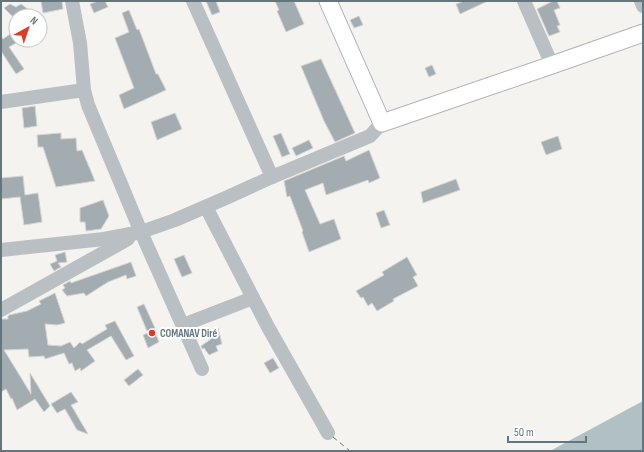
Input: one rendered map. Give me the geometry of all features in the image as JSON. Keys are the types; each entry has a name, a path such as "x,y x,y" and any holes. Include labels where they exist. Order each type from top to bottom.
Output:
{"main road":[{"path":"328,1 382,123 643,33"}],"street":[{"path":"72,1 80,43 84,90 88,105 141,232 202,369"},
{"path":"193,1 272,177"},
{"path":"524,1 552,65"},
{"path":"641,1 643,6"},
{"path":"1,102 84,90"},
{"path":"1,310 141,232 206,207 272,177 370,136 382,123"},
{"path":"206,207 268,327 328,433"},
{"path":"1,250 104,239 141,232"},
{"path":"183,325 253,298"}],"shaded area":[{"path":"643,401 643,451 550,451"}],"building":[{"path":"41,1 62,1 63,9 48,12 48,8 42,8"},
{"path":"98,1 105,1 108,7 94,13 90,4"},
{"path":"206,1 216,1 220,12 212,15"},
{"path":"275,1 294,1 304,24 286,32 277,11 279,10"},
{"path":"464,1 488,1 460,14 456,4"},
{"path":"553,1 557,1 560,8 554,10 560,25 557,26 560,32 549,36 537,9"},
{"path":"10,4 16,7 21,4 26,8 8,8 8,12 4,8"},
{"path":"129,10 137,30 139,29 156,74 158,74 166,90 124,109 119,95 134,88 115,38 129,32 122,13"},
{"path":"359,16 363,25 354,28 350,20"},
{"path":"1,36 3,39 8,36 8,48 10,48 24,69 16,74 1,51"},
{"path":"321,59 355,133 335,142 324,121 301,66"},
{"path":"432,65 436,74 429,77 425,68"},
{"path":"35,106 37,126 24,128 22,108"},
{"path":"175,113 182,129 157,140 151,122"},
{"path":"61,133 61,139 76,138 77,151 82,150 95,181 56,187 43,147 38,147 37,135"},
{"path":"281,133 290,154 282,157 273,136"},
{"path":"558,136 562,149 546,155 541,142"},
{"path":"309,140 313,148 296,156 292,148"},
{"path":"369,150 380,178 369,183 368,180 326,195 323,183 305,190 320,224 334,219 341,239 309,252 290,196 287,197 284,181 344,156 346,161"},
{"path":"23,176 25,195 38,193 42,222 24,225 20,197 1,199 1,178"},
{"path":"456,179 460,190 423,203 421,192"},
{"path":"103,200 109,216 101,229 86,231 85,222 80,222 80,208"},
{"path":"384,210 390,225 381,228 376,213"},
{"path":"65,252 67,262 58,263 61,267 54,271 50,264 57,261 55,255"},
{"path":"184,255 192,273 182,277 174,259"},
{"path":"407,257 417,275 413,277 418,286 393,299 394,301 377,311 372,303 368,306 363,297 361,298 356,291 384,275 382,272"},
{"path":"131,262 136,276 127,279 126,275 108,282 86,296 84,293 67,296 62,290 65,288 63,285 70,281 71,283"},
{"path":"55,293 65,323 57,325 45,324 48,345 61,346 70,342 74,348 80,342 82,344 107,329 105,325 115,321 134,356 126,360 111,336 87,350 95,361 81,371 80,368 75,371 72,363 69,364 64,353 45,359 44,356 29,357 28,349 4,350 31,394 30,373 50,406 44,412 35,399 17,410 6,389 1,392 1,319 8,319 9,315 27,311 41,304 39,301"},
{"path":"144,304 155,328 147,331 137,307"},
{"path":"218,328 222,344 216,346 218,351 209,355 204,348 202,349 201,346 211,339 208,333"},
{"path":"154,330 159,342 148,348 143,335"},
{"path":"273,358 279,368 270,373 264,363"},
{"path":"138,369 143,375 129,386 124,380"},
{"path":"71,392 78,402 71,405 88,434 77,430 65,409 57,413 51,404"}],"ferry route":[{"path":"333,437 350,451"}],"place":[{"name":"COMANAV Diré","path":"152,333"}]}
